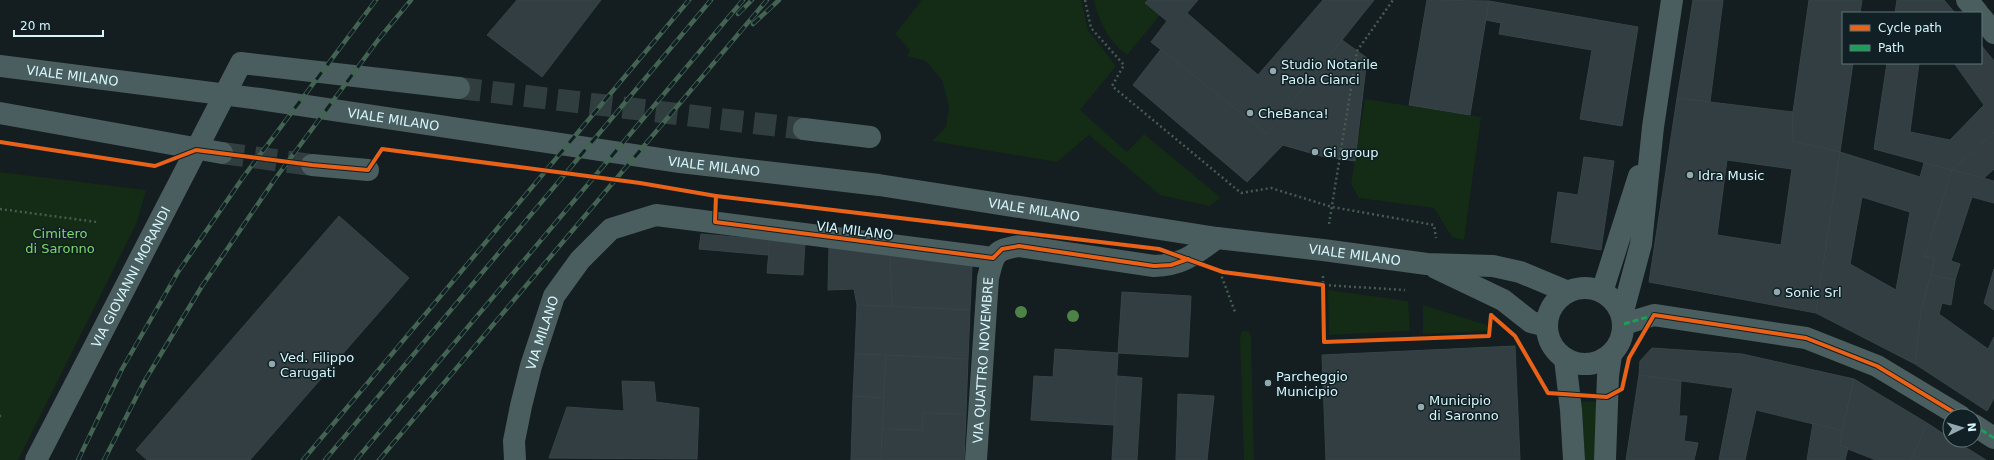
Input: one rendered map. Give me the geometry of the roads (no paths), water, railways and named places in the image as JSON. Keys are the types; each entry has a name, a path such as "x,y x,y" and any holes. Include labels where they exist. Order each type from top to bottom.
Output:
{"street":[{"path":"1623,319 1618,306 1602,292 1584,288 1568,292 1557,300 1550,312 1547,326 1550,340 1558,353 1565,359 1576,364 1585,365 1599,362 1611,355 1619,344 1623,319 1641,244 1654,127 1672,0"},
{"path":"1967,0 1977,12"},
{"path":"1982,18 1994,33"},
{"name":"VIA GIOVANNI MORANDI","path":"36,460 241,63 459,88"},
{"name":"VIALE MILANO","path":"0,66 226,94 680,162 941,194 1217,238 1427,264 1493,266 1520,272 1568,292"},
{"path":"0,113 196,150 222,153"},
{"path":"1602,292 1654,127"},
{"path":"804,129 870,137"},
{"path":"312,165 368,170"},
{"name":"VIA MILANO","path":"515,460 514,441 521,406 531,366 554,296 580,260 611,229 656,215 993,258"},
{"name":"VIA QUATTRO NOVEMBRE","path":"976,460 988,278 993,258 1002,249 1019,246 1154,266 1171,265 1188,259 1217,238"},
{"name":"VIALE MILANO","path":"1427,264 1503,300 1531,322 1547,326"},
{"path":"1623,319 1654,315 1806,338 1877,366 1947,408"},
{"path":"1605,460 1608,376 1611,355"},
{"path":"1565,359 1571,410 1574,460"},
{"path":"1982,430 1994,438"}],"tunnel":[{"path":"459,88 804,129"},
{"path":"222,153 312,165"}],"railway":[{"path":"78,460 122,369 178,272 244,176 376,0"},
{"path":"104,460 144,382 202,286 275,179 378,40 411,0"},
{"path":"303,460 689,0"},
{"path":"325,460 711,0"},
{"path":"356,460 743,0"},
{"path":"738,14 752,0"},
{"path":"379,460 767,0"},
{"path":"753,24 779,0"}],"place":[{"name":"Studio Notarile Paola Cianci","path":"1273,71"},
{"name":"CheBanca!","path":"1250,113"},
{"name":"Gi group","path":"1315,152"},
{"name":"Idra Music","path":"1690,175"},
{"name":"Sonic Srl","path":"1777,292"},
{"name":"Ved. Filippo Carugati","path":"272,364"},
{"name":"Parcheggio Municipio","path":"1268,383"},
{"name":"Municipio di Saronno","path":"1421,407"}],"park label":[{"name":"Cimitero di Saronno","path":"60,240"}]}
